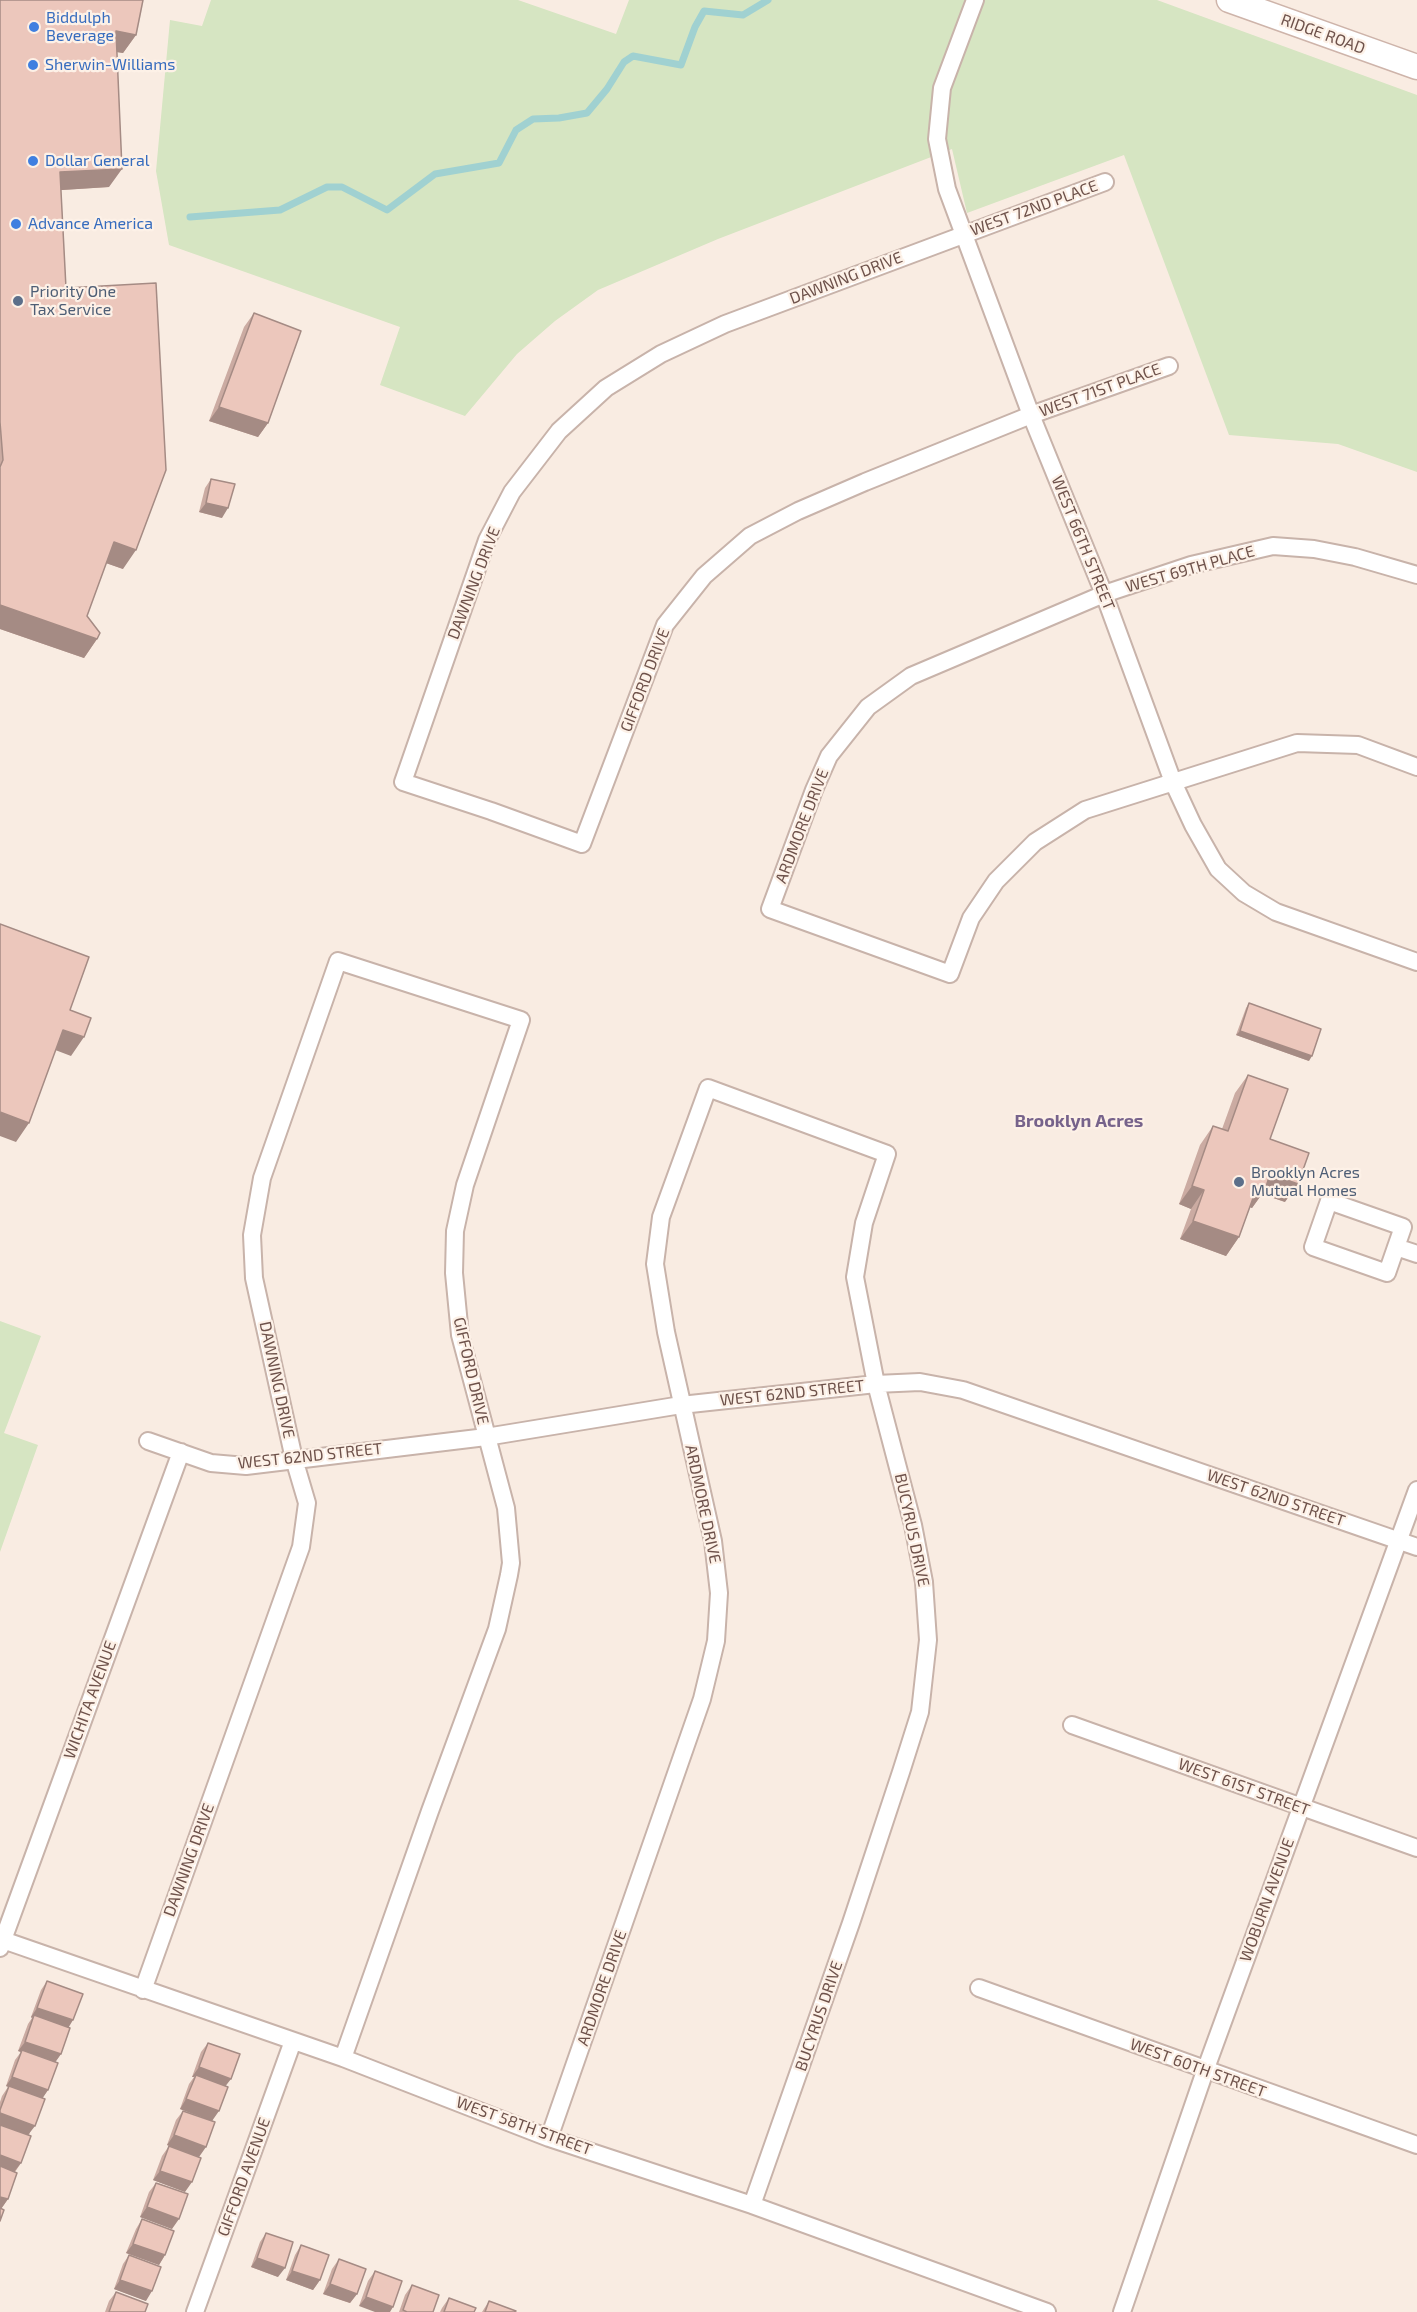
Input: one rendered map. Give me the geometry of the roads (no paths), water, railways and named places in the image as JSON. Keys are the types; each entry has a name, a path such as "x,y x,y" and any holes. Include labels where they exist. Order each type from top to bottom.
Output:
{"main road":[{"name":"RIDGE ROAD","path":"1229,0 1417,67"}],"street":[{"name":"WEST 66TH STREET","path":"975,0 942,88 937,139 947,189 1031,415 1104,594 1173,782 1193,825 1218,869 1244,893 1276,912 1417,962"},
{"name":"WEST 72ND PLACE","path":"963,234 1105,182"},
{"name":"DAWNING DRIVE","path":"491,811 403,782 487,540 512,492 559,431 606,388 661,354 725,324 963,234"},
{"name":"WEST 71ST PLACE","path":"1031,415 1169,366"},
{"name":"GIFFORD DRIVE","path":"491,811 582,844 664,626 704,576 750,536 798,511 1031,415"},
{"name":"WEST 69TH PLACE","path":"1104,594 1191,565 1273,546 1314,549 1355,557 1417,575"},
{"name":"ARDMORE DRIVE","path":"1104,594 911,676 868,707 829,756 770,909 950,974 972,918 996,881 1035,842 1085,810 1173,782"},
{"path":"1173,782 1297,743 1358,745 1417,767"},
{"name":"DAWNING DRIVE","path":"143,1990 301,1547 307,1503 294,1459 254,1278 252,1234 262,1178 338,961 431,991"},
{"name":"GIFFORD DRIVE","path":"343,2058 430,1810 497,1629 511,1563 506,1508 459,1335 454,1273 455,1231 465,1185 521,1020 431,991"},
{"name":"ARDMORE DRIVE","path":"549,2138 702,1699 716,1641 719,1593 713,1541 681,1405 655,1264 662,1217 708,1088 793,1119"},
{"name":"BUCYRUS DRIVE","path":"752,2205 851,1923 920,1712 928,1640 924,1582 914,1525 876,1384 855,1277 864,1223 887,1154 793,1119"},
{"path":"1329,1201 1403,1227 1396,1247 1387,1273 1313,1247 1329,1201"},
{"path":"1396,1247 1417,1254"},
{"name":"WEST 62ND STREET","path":"148,1441 211,1463 246,1466 486,1437 681,1405 876,1384 920,1382 963,1390 1417,1547"},
{"name":"WICHITA AVENUE","path":"1,1942 181,1452"},
{"name":"WOBURN AVENUE","path":"1122,2312 1205,2071 1417,1490"},
{"name":"WEST 61ST STREET","path":"1072,1725 1417,1848"},
{"name":"WEST 58TH STREET","path":"1,1942 343,2058 549,2138 752,2205 1047,2312"},
{"name":"WEST 60TH STREET","path":"979,1988 1205,2071 1417,2145"},
{"name":"GIFFORD AVENUE","path":"195,2312 293,2041"}],"waterway":[{"path":"190,217 280,210 327,187 342,187 387,210 435,174 499,163 516,130 533,119 559,118 587,113 607,89 624,62 633,56 681,65 695,27 704,11 743,15 768,0"}],"place":[{"name":"Biddulph Beverage","path":"34,27"},
{"name":"Sherwin-Williams","path":"33,65"},
{"name":"Dollar General","path":"33,161"},
{"name":"Advance America","path":"16,224"},
{"name":"Priority One Tax Service","path":"18,301"},
{"name":"Brooklyn Acres Mutual Homes","path":"1239,1182"}],"district":[{"name":"Brooklyn Acres","path":"1079,1121"}]}
